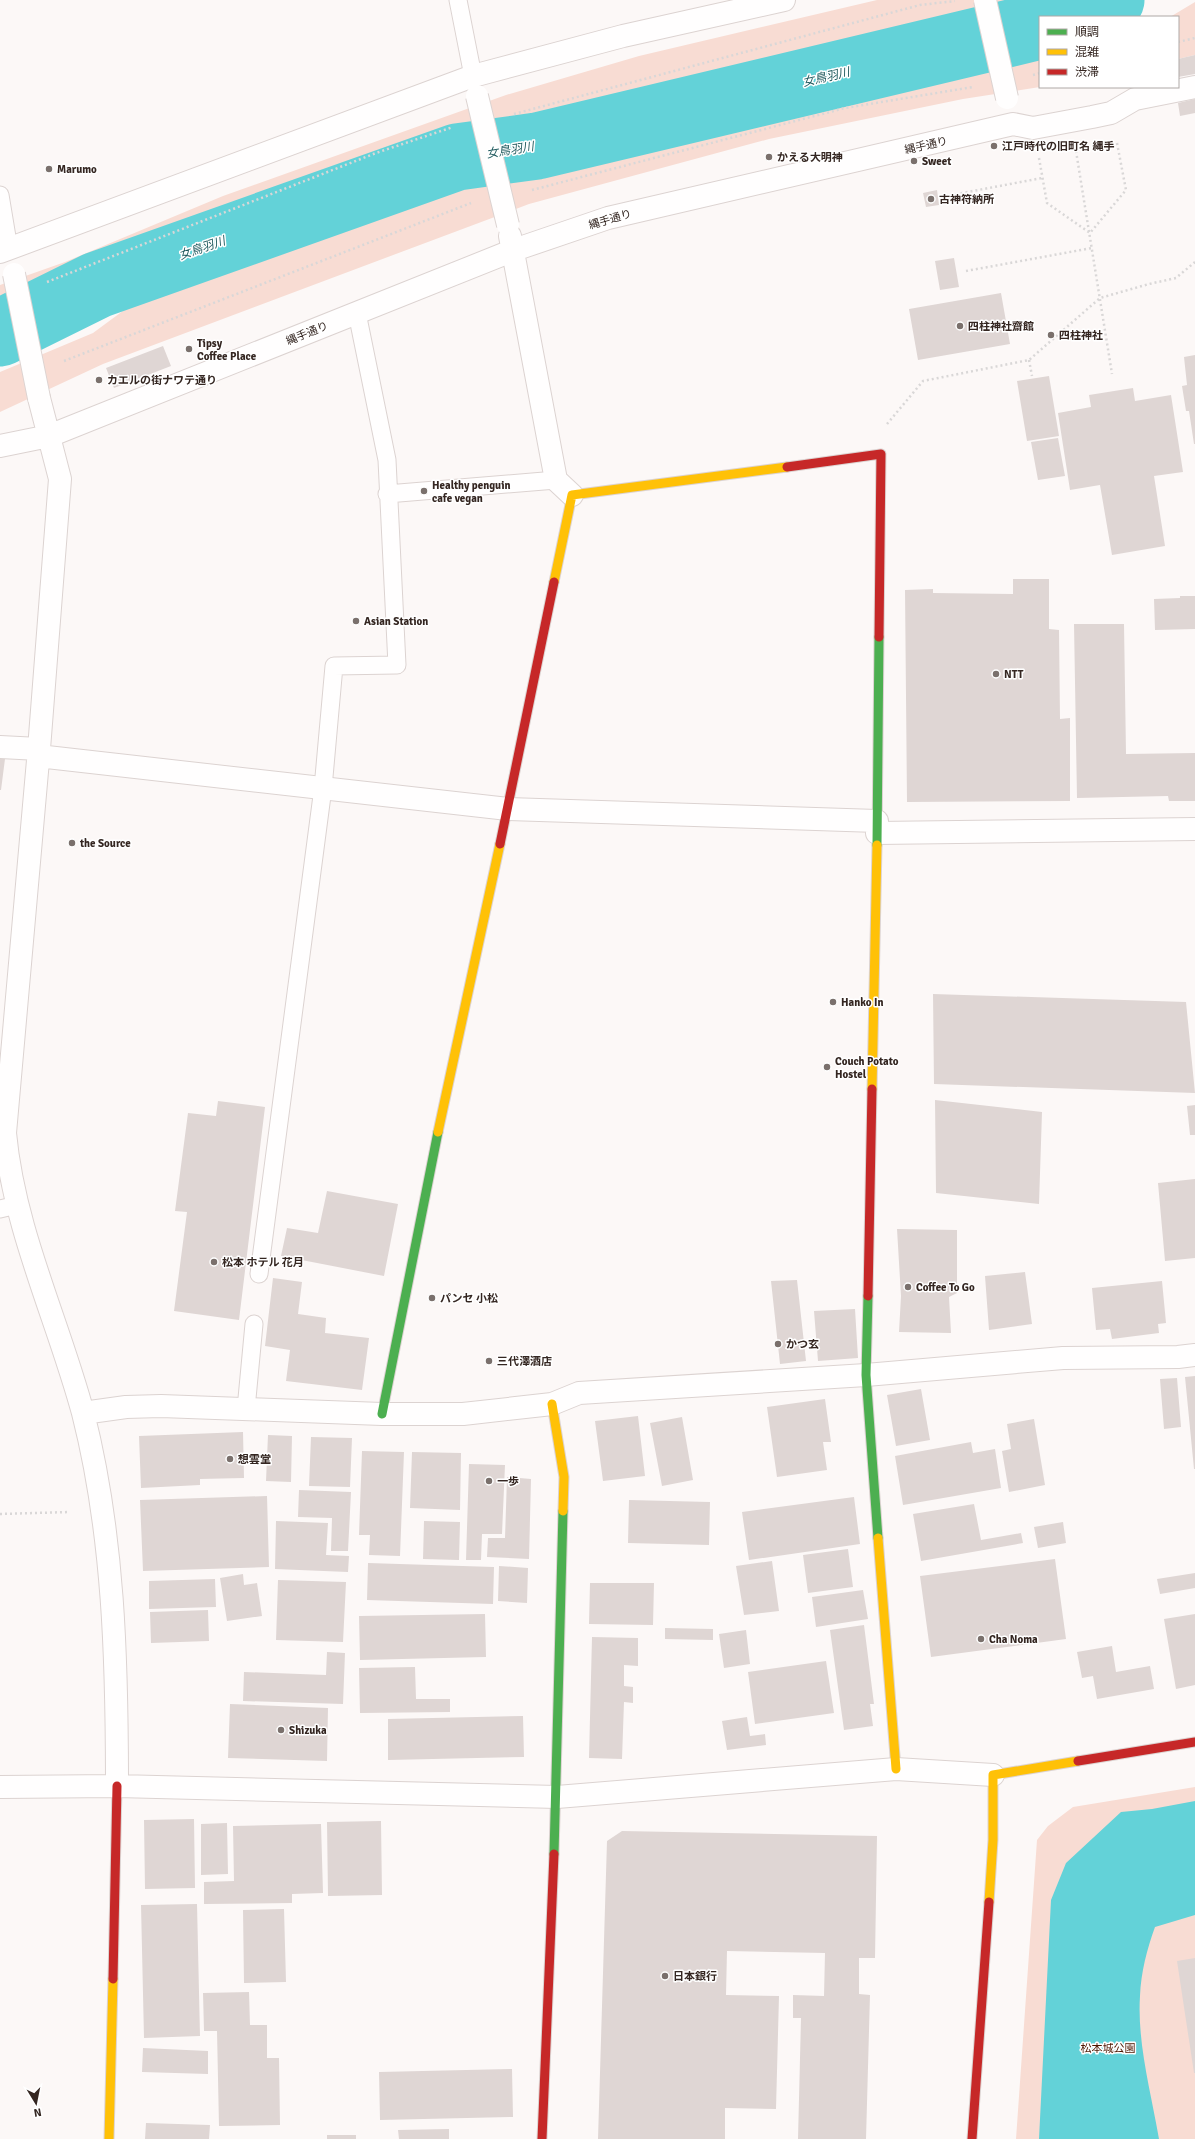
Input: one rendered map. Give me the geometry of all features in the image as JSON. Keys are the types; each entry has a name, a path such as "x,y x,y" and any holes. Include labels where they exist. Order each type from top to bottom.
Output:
{"street":[{"path":"109,2139 117,1786 117,1698 113,1613 103,1511 83,1413 9,1207 5,1133 39,753 60,479 39,398 14,274 4,250 623,36 784,0"},
{"path":"985,0 1007,98 1023,126"},
{"path":"475,86 514,250 556,480 572,495"},
{"name":"縄手通り","path":"0,446 49,436 514,250 608,218 1023,126 1070,121 1111,113 1135,99 1195,87"},
{"path":"572,495 881,454 877,827 866,1375 896,1769"},
{"path":"382,1414 441,1115 508,809 572,495"},
{"path":"0,747 323,788 508,809 877,827 1195,829"},
{"path":"83,1413 140,1406 382,1414 463,1414 552,1404 579,1393 866,1375 1063,1358 1178,1357 1195,1355"},
{"path":"542,2139 557,1797 564,1477 552,1404"},
{"path":"0,1786 117,1786 557,1797 896,1769 993,1775 1195,1742"},
{"path":"972,2139 993,1840 993,1775"}],"lane":[{"path":"458,0 475,86"},
{"path":"0,195 4,250"},
{"path":"259,1274 323,788 334,666 397,665 387,494 387,460 356,313"},
{"path":"387,494 556,480"},
{"path":"246,1409 254,1324"}],"path":[{"path":"513,114 920,5 961,0"},
{"path":"1179,42 1195,38"},
{"path":"1028,76 1039,73"},
{"path":"528,191 845,108 978,86"},
{"path":"1090,233 1126,190 1111,113"},
{"path":"1070,121 1090,233 1112,374"},
{"path":"45,282 376,153 460,125"},
{"path":"1023,126 1042,178 1047,203 1090,233"},
{"path":"941,197 1042,178"},
{"path":"89,352 478,200"},
{"path":"966,271 1092,248"},
{"path":"881,454 888,422 923,381 1029,360 1100,298 1176,278 1195,262"},
{"path":"1029,360 1032,376"},
{"path":"0,1514 103,1511"}],"green space":[{"path":"877,0 1031,0 1034,8 972,32 535,139 461,149 274,211 75,284 0,322 0,285 65,262 223,196 506,95 639,56"},
{"path":"1195,2 1195,55 1179,59 1179,16 1172,16"},
{"path":"1039,56 1039,87 963,99 769,139 529,204 103,364 0,412 0,372 93,333 154,288 265,237 477,177 525,174 843,92 971,76"},
{"name":"松本城公園","path":"1195,1787 1195,2139 1016,2139 1037,1840 1048,1826 1073,1807"}],"water":[{"name":"松本城公園","path":"1195,1801 1195,1915 1155,1927 1145,1961 1141,1987 1140,2014 1145,2068 1159,2139 1039,2139 1051,1900 1066,1863 1121,1812 1152,1809"}],"building":[{"path":"1195,55 1195,74 1179,77 1179,59"},
{"path":"1195,99 1195,113 1180,116 1178,103"},
{"name":"古神符納所","path":"937,190 939,205 926,207 923,193"},
{"path":"954,258 959,287 940,290 935,261"},
{"name":"四柱神社齋館","path":"1001,293 1010,344 918,360 909,309"},
{"path":"163,346 171,366 114,388 106,368"},
{"path":"1195,355 1194,444 1189,411 1186,411 1182,386 1187,385 1184,357"},
{"path":"1049,376 1059,436 1027,441 1017,381"},
{"path":"1133,388 1135,401 1171,395 1183,472 1154,476 1165,546 1112,555 1100,485 1070,490 1058,413 1091,407 1089,395"},
{"path":"1058,438 1065,476 1038,480 1031,442"},
{"name":"NTT","path":"1013,579 1049,579 1049,629 1059,630 1060,719 1070,718 1070,801 907,802 905,590 933,589 933,593 1013,594"},
{"path":"1180,596 1195,596 1195,629 1155,630 1154,599 1180,598"},
{"path":"1074,624 1124,624 1126,754 1195,753 1195,801 1169,801 1168,796 1077,798"},
{"path":"0,759 5,759 1,790 0,790"},
{"path":"933,994 1186,1002 1195,1093 934,1084"},
{"path":"935,1100 1042,1112 1039,1204 936,1193"},
{"path":"218,1101 265,1107 239,1320 174,1311 187,1212 175,1211 188,1113 216,1116"},
{"path":"1195,1105 1195,1135 1190,1135 1187,1106"},
{"path":"1195,1179 1195,1258 1165,1261 1158,1183"},
{"path":"327,1191 398,1204 384,1276 281,1256 287,1228 318,1233"},
{"path":"897,1229 957,1230 957,1293 949,1297 951,1333 899,1332 901,1296"},
{"path":"1025,1272 1032,1324 989,1330 985,1276"},
{"path":"273,1278 302,1282 298,1314 326,1318 325,1333 369,1338 362,1390 286,1381 290,1350 265,1346"},
{"path":"797,1280 806,1361 780,1364 771,1281"},
{"path":"1162,1281 1166,1323 1158,1324 1159,1333 1112,1339 1110,1329 1096,1330 1092,1288"},
{"path":"855,1309 858,1358 818,1361 814,1311"},
{"path":"1195,1376 1195,1469 1194,1469 1185,1377"},
{"path":"1177,1378 1181,1427 1164,1429 1160,1379"},
{"path":"921,1389 930,1440 896,1446 887,1395"},
{"path":"825,1399 831,1442 823,1442 827,1470 777,1477 767,1407"},
{"path":"638,1416 645,1476 603,1481 595,1421"},
{"path":"682,1417 693,1480 662,1486 650,1423"},
{"path":"1034,1419 1045,1485 1009,1492 1002,1451 1011,1449 1007,1424"},
{"path":"243,1432 244,1478 200,1479 200,1485 141,1488 139,1436"},
{"path":"268,1435 292,1436 291,1482 266,1481"},
{"path":"311,1437 352,1438 350,1487 309,1486"},
{"path":"971,1442 973,1453 995,1449 1001,1488 903,1505 895,1456"},
{"path":"362,1451 404,1452 400,1556 369,1555 370,1535 359,1535"},
{"path":"412,1452 461,1453 460,1510 410,1508"},
{"path":"469,1464 505,1465 502,1534 482,1534 481,1560 466,1560"},
{"path":"507,1477 531,1479 529,1559 487,1557 488,1538 505,1538"},
{"path":"299,1490 351,1492 348,1551 331,1551 332,1518 298,1517"},
{"path":"267,1496 269,1567 143,1571 140,1500"},
{"path":"854,1497 860,1544 749,1560 742,1512"},
{"path":"629,1500 710,1502 709,1545 628,1543"},
{"path":"974,1504 981,1540 1021,1533 1023,1543 921,1561 913,1514"},
{"path":"276,1521 328,1523 326,1555 349,1556 348,1572 275,1569"},
{"path":"424,1521 460,1522 459,1560 423,1559"},
{"path":"1063,1522 1066,1543 1038,1548 1034,1527"},
{"path":"848,1549 853,1587 808,1593 803,1555"},
{"path":"1055,1559 1066,1639 931,1657 920,1576"},
{"path":"772,1561 779,1611 744,1615 736,1566"},
{"path":"368,1563 494,1567 493,1604 367,1600"},
{"path":"499,1566 528,1568 527,1603 498,1601"},
{"path":"1195,1573 1195,1588 1160,1594 1157,1579"},
{"path":"243,1574 244,1585 257,1583 262,1616 227,1621 220,1578"},
{"path":"215,1579 216,1607 149,1609 149,1581"},
{"path":"278,1580 346,1582 343,1642 276,1640"},
{"path":"590,1583 654,1583 653,1625 589,1624"},
{"path":"863,1590 868,1619 816,1627 812,1597"},
{"path":"208,1610 209,1641 151,1643 150,1612"},
{"path":"485,1614 486,1657 360,1660 359,1616"},
{"path":"1195,1614 1195,1685 1176,1689 1164,1619"},
{"path":"864,1625 874,1704 870,1704 873,1726 844,1730 830,1630"},
{"path":"665,1628 713,1629 713,1640 665,1639"},
{"path":"746,1630 750,1664 724,1668 719,1634"},
{"path":"592,1637 638,1638 638,1666 624,1665 624,1686 633,1687 633,1703 624,1702 622,1759 589,1758"},
{"path":"1112,1646 1116,1672 1150,1666 1154,1689 1097,1699 1093,1676 1082,1678 1077,1652"},
{"path":"327,1652 345,1653 343,1704 243,1701 244,1672 326,1675"},
{"path":"826,1661 834,1713 755,1724 748,1672"},
{"path":"415,1667 416,1699 450,1699 450,1712 360,1713 359,1668"},
{"path":"230,1704 328,1708 327,1761 228,1758"},
{"path":"523,1716 524,1757 388,1760 388,1719"},
{"path":"747,1717 750,1736 765,1734 766,1745 727,1750 722,1721"},
{"path":"194,1819 195,1888 145,1889 144,1820"},
{"path":"381,1821 382,1895 328,1896 327,1822"},
{"path":"227,1823 228,1874 201,1875 201,1824"},
{"path":"321,1824 323,1893 292,1894 292,1903 204,1904 204,1882 234,1881 233,1826"},
{"name":"日本銀行","path":"622,1831 877,1836 875,1958 859,1958 859,1994 870,1995 866,2139 798,2139 801,2018 793,2018 793,1995 824,1996 825,1953 727,1951 726,1995 779,1996 776,2109 725,2108 725,2139 598,2139 607,1841"},
{"path":"197,1904 200,2036 144,2038 141,1905"},
{"path":"284,1909 286,1982 244,1983 243,1910"},
{"path":"1195,1958 1195,2073 1194,2073 1177,1961"},
{"path":"249,1992 250,2025 267,2025 267,2058 279,2058 280,2125 219,2126 217,2031 204,2031 203,1993"},
{"path":"143,2048 208,2051 208,2074 142,2072"},
{"path":"512,2069 513,2117 380,2120 379,2072"},
{"path":"146,2123 210,2125 209,2139 145,2139"},
{"path":"449,2129 449,2139 399,2139 398,2130"},
{"path":"327,2135 356,2135 356,2139 327,2139"}],"waterway":[{"name":"女鳥羽川","path":"1064,16 1097,3 1111,0"},
{"name":"女鳥羽川","path":"0,333 97,285 457,157 537,146 1039,26"}],"traffic: fast":[{"path":"877,845 879,637"},
{"path":"382,1414 438,1132"},
{"path":"868,1296 866,1375 878,1538"},
{"path":"554,1854 563,1511"}],"traffic: slow":[{"path":"554,582 572,495 787,467"},
{"path":"438,1132 500,844"},
{"path":"872,1089 877,845"},
{"path":"552,1404 564,1477 563,1511"},
{"path":"878,1538 896,1769"},
{"path":"989,1902 993,1840 993,1775 1078,1761"},
{"path":"109,2139 113,1979"}],"traffic: jam":[{"path":"787,467 881,454 879,637"},
{"path":"500,844 554,582"},
{"path":"868,1296 872,1089"},
{"path":"1078,1761 1195,1742"},
{"path":"113,1979 117,1786"},
{"path":"542,2139 554,1854"},
{"path":"972,2139 989,1902"}],"place":[{"name":"江戸時代の旧町名 縄手","path":"994,146"},
{"name":"かえる大明神","path":"769,157"},
{"name":"Sweet","path":"914,161"},
{"name":"Marumo","path":"49,169"},
{"name":"古神符納所","path":"931,199"},
{"name":"四柱神社齋館","path":"960,326"},
{"name":"四柱神社","path":"1051,335"},
{"name":"Tipsy Coffee Place","path":"189,349"},
{"name":"カエルの街ナワテ通り","path":"99,380"},
{"name":"Healthy penguin cafe vegan","path":"424,491"},
{"name":"Asian Station","path":"356,621"},
{"name":"NTT","path":"996,674"},
{"name":"the Source","path":"72,843"},
{"name":"Hanko In","path":"833,1002"},
{"name":"Couch Potato Hostel","path":"827,1067"},
{"name":"松本 ホテル 花月","path":"214,1262"},
{"name":"Coffee To Go","path":"908,1287"},
{"name":"パンセ 小松","path":"432,1298"},
{"name":"かつ玄","path":"778,1344"},
{"name":"三代澤酒店","path":"489,1361"},
{"name":"想雲堂","path":"230,1459"},
{"name":"一歩","path":"489,1481"},
{"name":"Cha Noma","path":"981,1639"},
{"name":"Shizuka","path":"281,1730"},
{"name":"日本銀行","path":"665,1976"}]}
